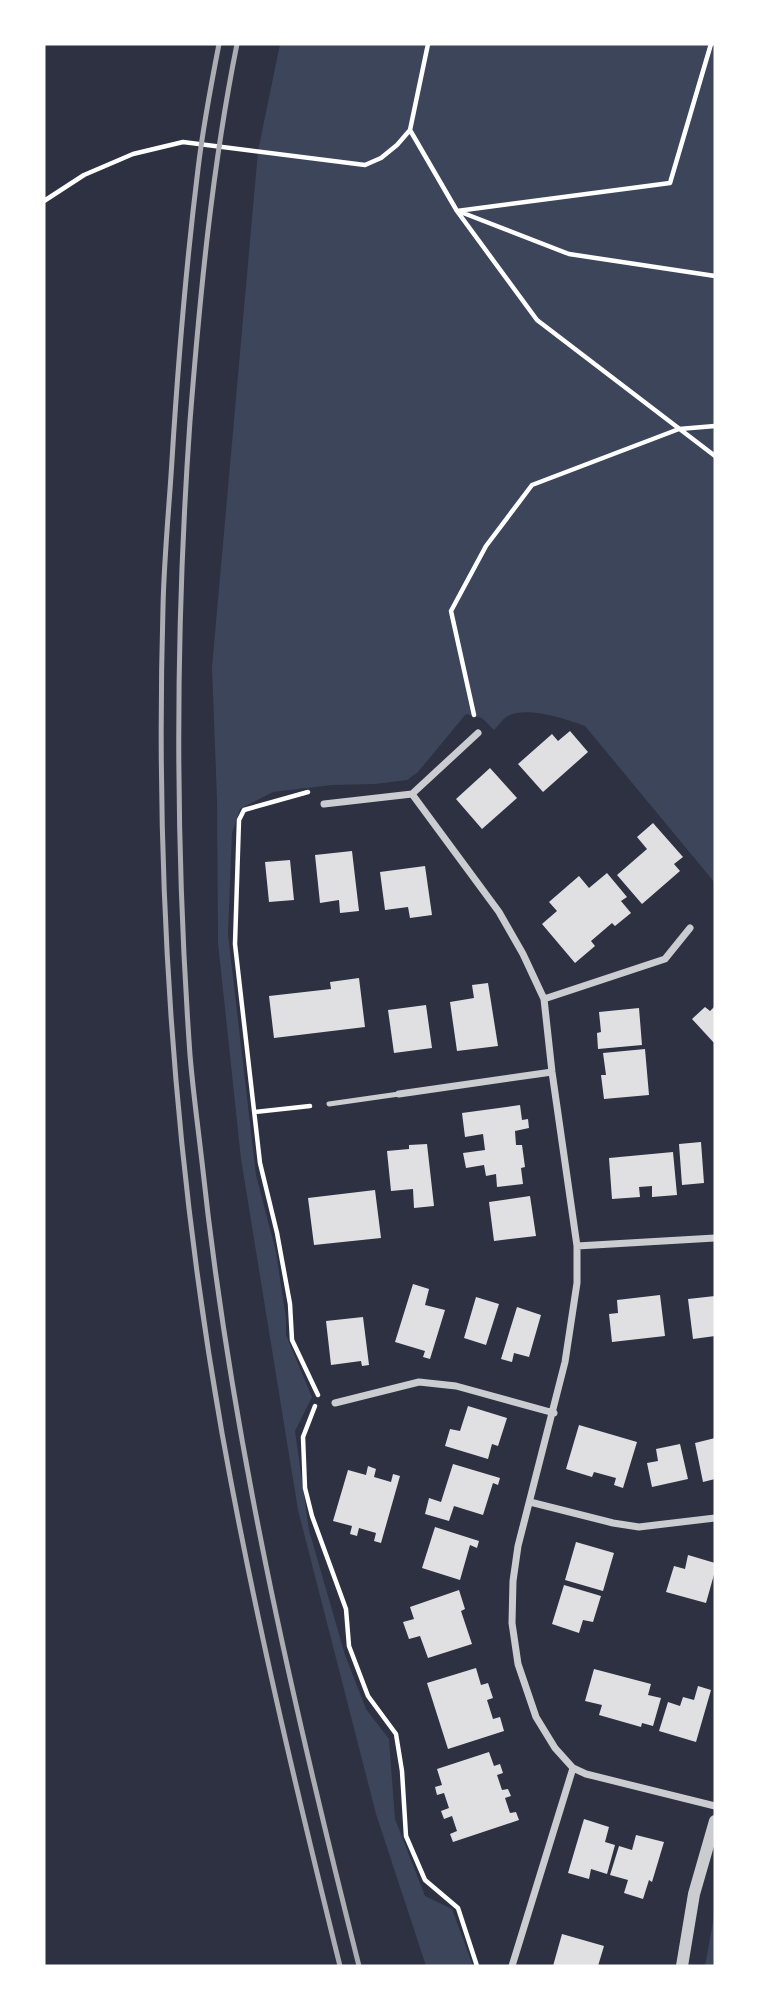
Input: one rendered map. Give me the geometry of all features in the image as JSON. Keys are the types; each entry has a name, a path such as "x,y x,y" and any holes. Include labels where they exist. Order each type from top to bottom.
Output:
{"street":[{"path":"324,804 412,794 478,733"},
{"path":"412,794 499,912 544,999 577,1247 577,1283 565,1362 518,1546 513,1581 512,1623 518,1664 536,1717 555,1748 573,1768 586,1774 715,1806"},
{"path":"544,999 665,959 690,928"},
{"path":"399,1094 552,1072"},
{"path":"577,1247 715,1238"},
{"path":"335,1403 419,1382 456,1386 554,1413"},
{"path":"530,1502 613,1524 639,1527 715,1518"},
{"path":"512,1966 573,1768"},
{"path":"682,1966 694,1894 715,1821"}],"lane":[{"path":"329,1104 399,1094"}],"path":[{"path":"44,201 84,175 133,155 183,142 365,165 381,158 410,130 428,44"},
{"path":"457,211 670,183 711,44"},
{"path":"410,130 457,211 537,320 715,456"},
{"path":"457,211 569,254 715,276"},
{"path":"478,733 450,611 486,547 532,485 680,429 715,426"},
{"path":"324,804 308,792 244,810 239,820 235,944 260,1163 290,1304 292,1340 318,1395 303,1437 305,1488 312,1516 346,1609 349,1646 368,1696 396,1734 402,1771 406,1836 425,1880 458,1908 477,1966"},
{"path":"255,1112 329,1104"}],"shaded area":[{"path":"280,44 715,44 715,883 585,726 534,713 524,712 506,717 494,730 482,718 466,714 418,772 407,780 273,792 240,809 232,833 228,934 256,1175 276,1252 286,1335 312,1397 295,1431 309,1530 345,1655 366,1709 389,1739 395,1819 425,1896 452,1909 473,1966 426,1966 376,1814 298,1510 241,1159 218,943 217,800 212,667 258,151"},
{"path":"715,1911 715,1966 705,1966"}],"building":[{"path":"570,731 588,752 543,792 518,764 552,734 558,741"},
{"path":"490,768 517,798 482,829 456,799"},
{"path":"653,823 683,857 674,864 680,871 642,904 617,875 647,849 637,837"},
{"path":"352,851 359,911 340,913 339,900 320,903 315,855"},
{"path":"290,860 294,900 269,902 265,862"},
{"path":"425,866 432,915 410,918 408,907 385,910 380,872"},
{"path":"607,873 627,897 621,901 631,913 615,926 612,923 591,941 595,946 575,963 542,924 557,911 549,902 579,876 589,888"},
{"path":"359,978 365,1027 274,1038 269,996 331,989 330,982"},
{"path":"488,983 498,1046 457,1051 450,1002 474,998 472,985"},
{"path":"426,1005 432,1048 394,1053 388,1010"},
{"path":"715,1006 715,1044 692,1019 705,1007 710,1011"},
{"path":"639,1008 642,1045 598,1049 597,1033 601,1032 599,1012"},
{"path":"645,1049 649,1095 604,1099 601,1075 606,1075 603,1053"},
{"path":"520,1105 522,1120 528,1119 529,1128 515,1131 516,1145 522,1145 525,1167 521,1168 523,1184 497,1187 496,1174 486,1176 484,1165 466,1168 463,1153 485,1150 483,1134 465,1137 462,1113"},
{"path":"701,1142 704,1183 682,1185 679,1144"},
{"path":"427,1144 434,1206 414,1208 413,1189 391,1191 387,1151 409,1149 409,1145"},
{"path":"673,1152 677,1195 652,1197 652,1186 639,1187 640,1197 612,1199 609,1158"},
{"path":"375,1190 381,1238 314,1245 308,1198"},
{"path":"530,1196 536,1236 494,1241 489,1202"},
{"path":"413,1284 429,1289 425,1305 445,1310 430,1359 423,1357 425,1351 395,1342"},
{"path":"660,1295 665,1336 612,1342 609,1314 618,1313 617,1300"},
{"path":"715,1296 715,1336 693,1339 688,1299"},
{"path":"476,1297 499,1304 486,1345 464,1338"},
{"path":"517,1307 541,1315 529,1357 514,1353 512,1362 501,1359"},
{"path":"363,1317 369,1365 362,1366 361,1361 331,1365 326,1321"},
{"path":"468,1406 507,1418 498,1446 492,1444 488,1459 445,1446 450,1429 460,1431"},
{"path":"579,1425 637,1442 623,1488 614,1485 616,1478 594,1472 592,1477 566,1469"},
{"path":"715,1438 715,1479 703,1482 695,1443"},
{"path":"680,1444 688,1479 652,1487 647,1463 658,1461 656,1449"},
{"path":"453,1464 500,1478 498,1485 493,1483 483,1515 454,1506 449,1521 425,1514 429,1498 441,1502"},
{"path":"368,1466 376,1469 374,1477 391,1482 393,1474 400,1476 381,1543 374,1541 376,1533 359,1528 357,1536 350,1534 352,1526 333,1521 348,1470 366,1475"},
{"path":"435,1527 479,1541 477,1548 470,1545 460,1580 422,1568"},
{"path":"576,1542 614,1553 603,1591 565,1580"},
{"path":"688,1555 715,1563 706,1603 666,1592 674,1566 685,1569"},
{"path":"564,1585 601,1596 593,1622 583,1620 579,1633 552,1624"},
{"path":"459,1590 465,1609 461,1611 472,1644 428,1658 420,1636 409,1639 403,1622 414,1619 410,1607"},
{"path":"476,1668 481,1685 488,1683 493,1698 487,1700 493,1719 500,1717 504,1731 448,1749 427,1683"},
{"path":"594,1669 651,1684 648,1695 661,1698 653,1726 642,1723 641,1727 599,1715 602,1705 585,1701"},
{"path":"698,1686 711,1690 696,1742 659,1731 668,1702 680,1706 683,1697 694,1700"},
{"path":"489,1752 494,1766 500,1764 503,1773 497,1775 502,1790 508,1789 511,1796 505,1798 510,1813 516,1812 519,1820 453,1842 450,1834 457,1831 452,1816 444,1819 441,1811 449,1808 444,1793 437,1795 435,1787 442,1785 437,1769"},
{"path":"584,1819 609,1827 605,1842 615,1845 607,1874 591,1869 589,1879 568,1873"},
{"path":"636,1835 664,1842 652,1882 649,1880 643,1899 624,1893 628,1880 610,1875 619,1846 632,1850"},
{"path":"562,1934 604,1946 598,1966 553,1966"}],"railway":[{"path":"219,44 202,138 190,242 164,570 161,710 165,917 180,1125 191,1228 222,1433 276,1700 340,1966"},
{"path":"237,44 208,232 185,500 179,659 179,818 190,1055 214,1264 247,1466 310,1767 359,1966"}]}
